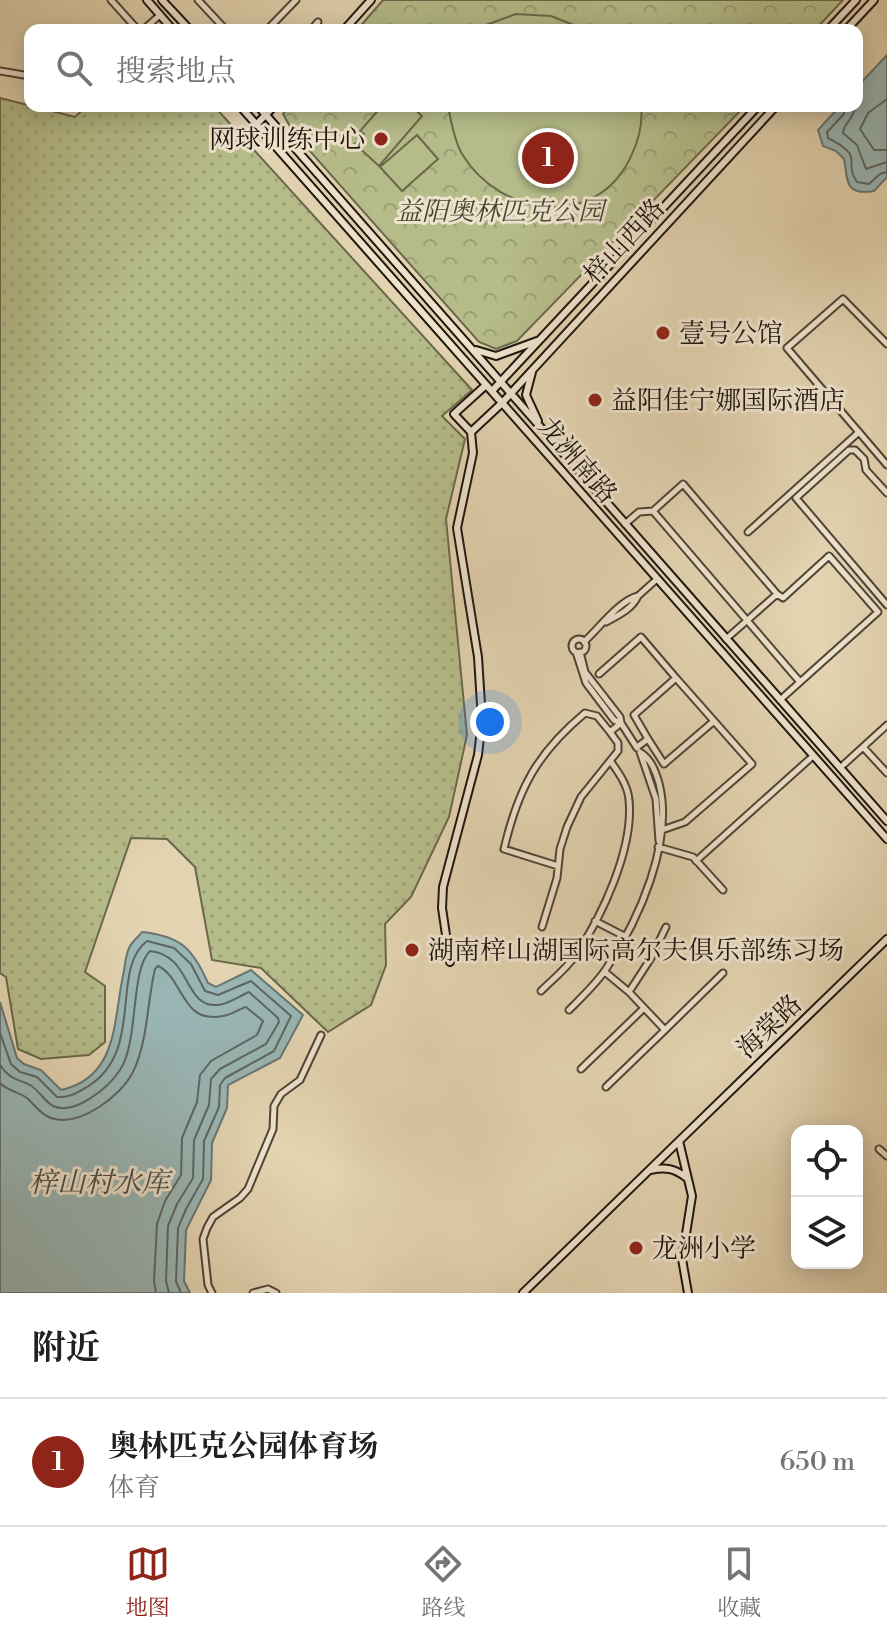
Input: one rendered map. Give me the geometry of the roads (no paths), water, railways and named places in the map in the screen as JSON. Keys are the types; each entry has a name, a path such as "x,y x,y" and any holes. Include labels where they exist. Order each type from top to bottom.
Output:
{"street":[{"path":"111,0 135,24"},
{"path":"147,0 168,24"},
{"path":"162,0 184,24"},
{"path":"198,0 220,24"},
{"path":"273,24 296,0"},
{"path":"349,24 371,0"},
{"path":"834,24 856,0"},
{"path":"852,24 874,0"},
{"path":"149,24 160,15"},
{"path":"0,71 24,75"},
{"name":"龙洲南路","path":"245,112 887,839"},
{"name":"龙洲南路","path":"263,112 887,821"},
{"path":"256,125 269,112"},
{"name":"梓山西路","path":"752,112 500,383 454,414 471,432 502,403 770,112"},
{"path":"887,344 843,299 787,348 887,465"},
{"path":"469,346 496,356 540,340"},
{"path":"534,368 526,395 546,435"},
{"path":"450,962 442,908 443,887 478,755 482,720 478,657 457,528 473,453 471,432"},
{"path":"748,532 859,432"},
{"path":"887,493 866,470 864,459 855,450 849,450 796,498 887,605"},
{"path":"625,524 639,512 653,511 683,484 783,598 829,556 878,612 780,700"},
{"path":"653,511 800,682"},
{"path":"584,642 606,622 624,613 657,579"},
{"path":"726,639 777,594"},
{"path":"599,674 641,637 752,764 685,822 661,830"},
{"path":"584,642 578,639 572,646 578,652 586,683 614,720 621,723 638,749 656,799 658,844"},
{"path":"578,652 585,648 584,642"},
{"path":"676,678 634,715 664,764 714,721"},
{"path":"542,927 557,878 567,827 594,777 618,751 618,743 597,716 585,713 540,758 524,785 504,849 558,866"},
{"path":"610,732 621,723"},
{"path":"840,768 887,725"},
{"path":"638,749 648,739"},
{"path":"863,747 887,773"},
{"path":"569,1010 605,972 626,937 647,887 664,818 657,777 649,758 638,749"},
{"path":"696,861 813,756"},
{"path":"541,991 575,957 611,888 627,843 629,798 621,776 611,762"},
{"path":"658,844 693,857 723,890"},
{"path":"595,921 626,937"},
{"path":"629,992 666,927"},
{"name":"海棠路","path":"523,1293 887,939"},
{"path":"605,972 665,1030"},
{"path":"606,1087 723,973"},
{"path":"581,1069 644,1008"},
{"path":"212,1293 208,1285 203,1239 207,1228 213,1217 248,1189 273,1129 274,1106 281,1094 300,1080 321,1035"},
{"path":"679,1141 692,1196 682,1259 688,1293"},
{"path":"879,1149 887,1156"},
{"path":"649,1170 665,1167 677,1170 687,1178"},
{"path":"253,1293 268,1289 276,1293"}],"water":[{"path":"887,55 887,177 874,191 864,192 849,185 844,159 836,151 823,146 818,130 834,112 863,112 863,81"},
{"name":"梓山村水库","path":"142,932 167,937 184,946 197,961 208,983 216,987 251,970 303,1015 280,1058 228,1085 227,1108 212,1143 211,1180 186,1230 184,1281 190,1293 0,1293 0,1002 17,1058 41,1070 61,1090 80,1083 104,1059 115,1025 127,955 131,944"}],"place":[{"name":"网球训练中心","path":"381,139"},
{"name":"奥林匹克公园体育场","path":"548,158"},
{"name":"壹号公馆","path":"663,333"},
{"name":"益阳佳宁娜国际酒店","path":"595,400"},
{"name":"湖南梓山湖国际高尔夫俱乐部练习场","path":"412,950"},
{"name":"龙洲小学","path":"636,1248"}],"park label":[{"name":"益阳奥林匹克公园","path":"500,211"}]}
